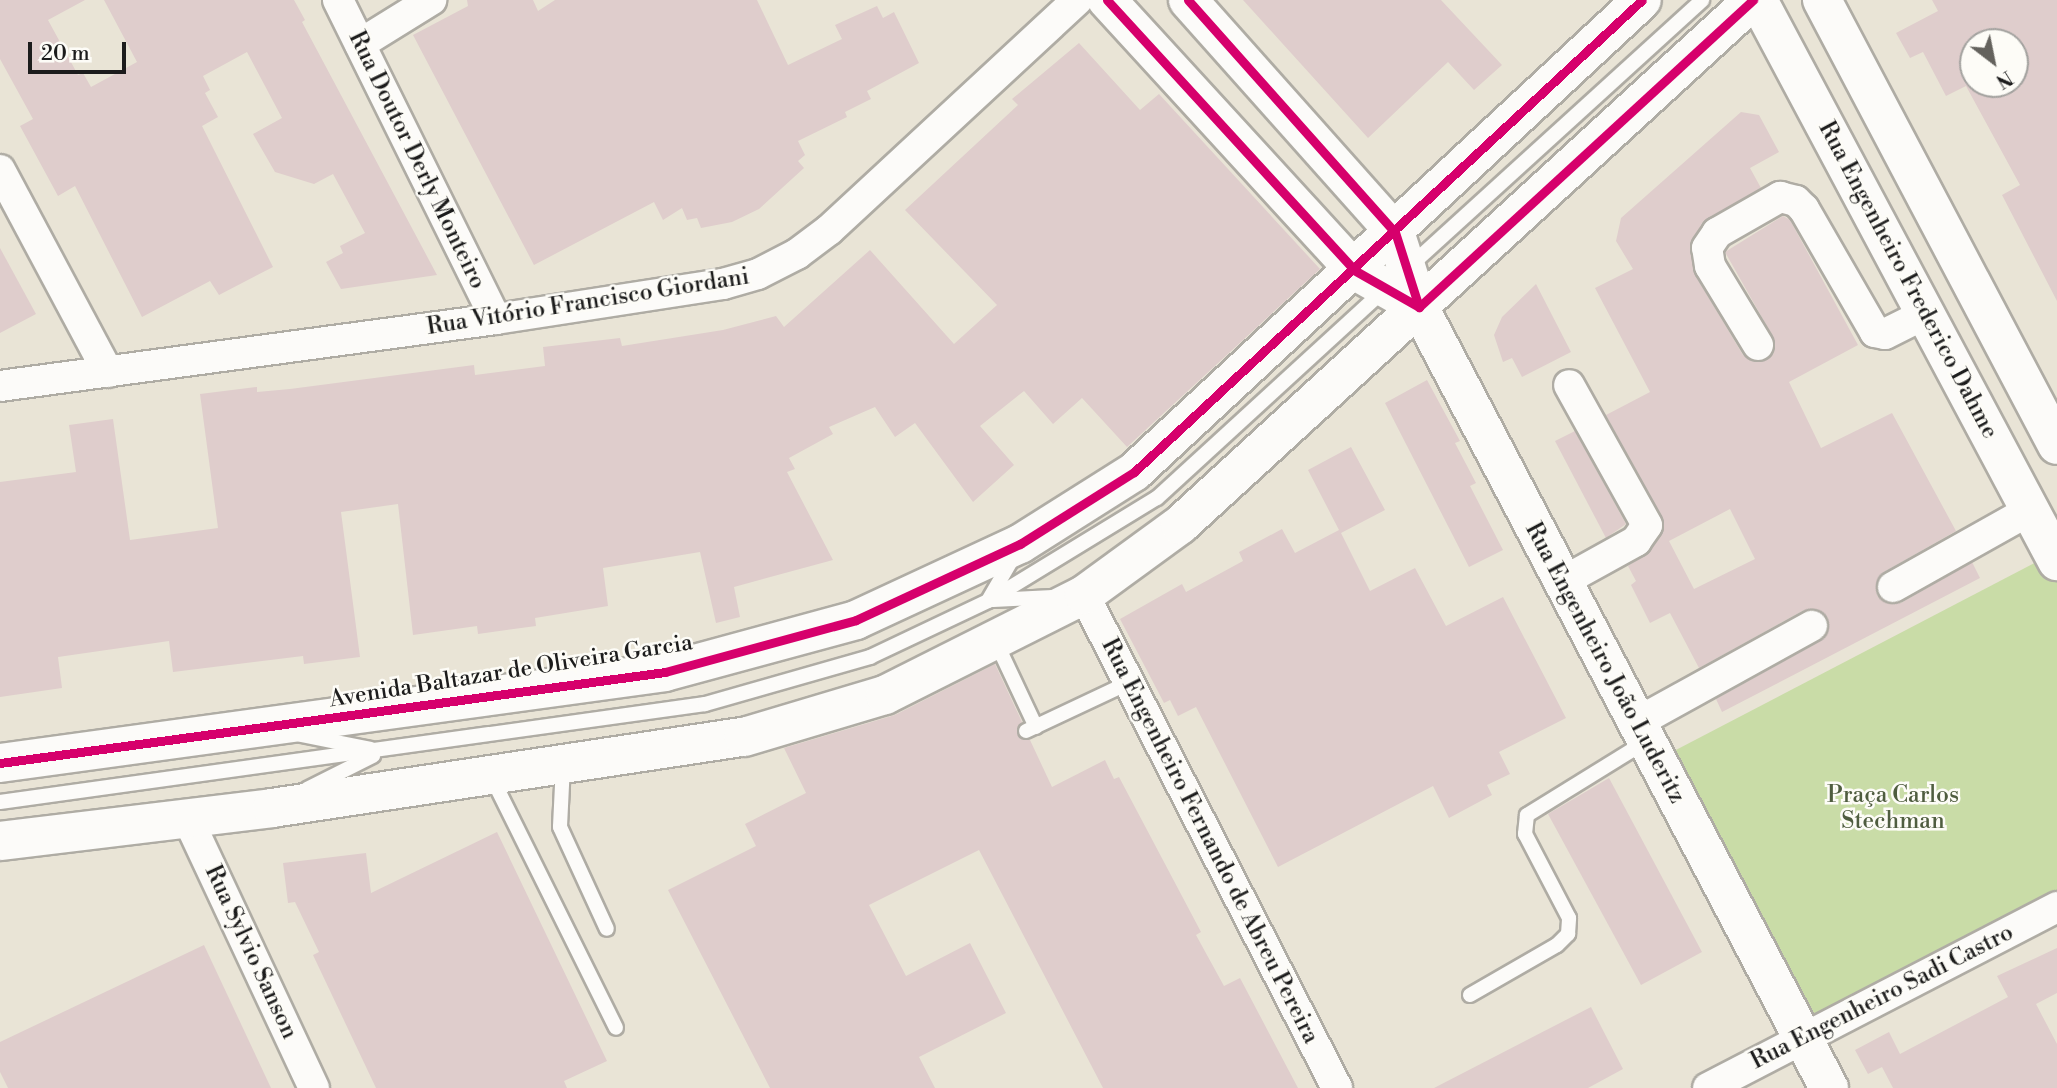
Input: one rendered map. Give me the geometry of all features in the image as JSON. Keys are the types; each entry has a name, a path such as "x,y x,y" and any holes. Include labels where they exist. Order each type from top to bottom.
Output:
{"main road":[{"path":"1107,0 1392,283"},
{"path":"1188,0 1395,232"},
{"name":"Avenida Baltazar de Oliveira Garcia","path":"0,841 272,808 744,737 839,720 1084,594 1180,525 1392,283 1395,232 1642,0"},
{"name":"Avenida Baltazar de Oliveira Garcia","path":"0,763 665,672 856,620 1020,544 1134,472 1392,283 1756,0"},
{"name":"Rua Engenheiro Frederico Dahme","path":"1756,0 2057,561"},
{"path":"1822,0 2057,445"},
{"name":"Rua Engenheiro João Luderitz","path":"1395,232 1392,283 1562,582 1829,1088"}],"street":[{"name":"Rua Doutor Derly Monteiro","path":"338,0 496,319"},
{"path":"360,44 431,0"},
{"name":"Rua Vitório Francisco Giordani","path":"0,386 496,319 723,284 758,274 797,254 1077,0"},
{"path":"0,170 108,372"},
{"path":"1758,345 1710,266 1707,248 1717,233 1780,197 1797,201 1804,209 1875,332 1890,332 1925,314"},
{"path":"1562,582 1636,541 1647,525 1569,385"},
{"path":"1893,587 2030,510"},
{"name":"Rua Engenheiro Fernando de Abreu Pereira","path":"1084,594 1337,1088"},
{"path":"1641,733 1812,626"},
{"name":"Rua Sylvio Sanson","path":"187,817 314,1088"},
{"name":"Rua Engenheiro Sadi Castro","path":"1708,1088 2057,907"}],"lane":[{"path":"0,802 705,704 870,657 988,601 1157,498 1702,0"},
{"path":"988,601 1020,544"},
{"path":"988,601 1084,594"},
{"path":"994,638 1031,729 1128,683"},
{"path":"262,727 382,751"},
{"path":"1470,995 1557,945 1568,934 1569,918 1525,834 1527,815 1641,733"},
{"path":"272,808 382,751"},
{"path":"563,764 560,827 607,929"},
{"path":"490,775 616,1028"}],"green space":[{"name":"Praça Carlos Stechman","path":"2046,557 2057,578 2057,895 1813,1022 1672,752"}],"building":[{"path":"0,0 85,0 48,20 78,75 83,73 91,87 137,62 104,0 294,0 305,20 302,22 437,275 341,289 326,262 343,253 340,246 365,233 333,174 314,184 275,172 253,134 282,118 247,52 203,76 210,90 205,93 218,117 202,126 273,267 219,295 210,281 142,317 75,186 58,196 20,126 33,119 0,59"},
{"path":"467,0 533,0 538,11 555,0 757,0 788,65 842,39 835,25 877,6 883,18 894,12 919,63 867,91 871,99 845,112 847,117 798,141 805,155 798,161 804,168 759,209 732,222 701,228 697,218 687,220 682,208 663,220 654,202 534,265 413,35 468,6"},
{"path":"1243,0 1441,0 1502,65 1474,90 1448,62 1368,138"},
{"path":"1932,0 2057,0 2057,301 2002,195 2020,185 1973,98 2029,98 2029,28 1959,28 1959,90 1946,96 1923,52 1910,58 1896,33 1938,11"},
{"path":"1079,43 1140,110 1159,94 1320,269 1127,447 1082,398 1053,424 1024,391 980,426 1014,465 973,502 915,423 895,437 875,407 829,427 833,434 789,458 795,469 787,472 833,560 734,587 740,617 716,623 700,552 603,568 608,606 535,618 536,626 478,634 477,626 413,635 398,504 341,512 360,657 304,664 303,656 173,672 169,641 58,657 62,688 0,697 0,482 76,472 69,425 113,419 130,540 218,528 200,394 257,387 257,392 290,389 474,365 475,375 545,366 543,347 620,338 622,346 723,330 776,316 784,327 870,250 954,344 997,305 905,210 1018,105 1012,99"},
{"path":"1741,112 1759,115 1779,152 1750,168 1761,188 1702,223 1690,250 1695,275 1743,355 1758,362 1766,360 1774,353 1773,337 1725,252 1783,216 1790,220 1858,345 1789,382 1821,448 1892,413 1956,531 1884,572 1876,586 1877,595 1885,602 1901,603 1972,562 1980,578 1722,712 1716,699 1820,641 1827,634 1828,618 1820,611 1804,610 1699,668 1670,613 1650,623 1631,585 1636,581 1628,566 1650,551 1664,525 1606,415 1650,392 1595,288 1633,269 1616,241 1621,218","holes":["1730,509 1755,559 1694,589 1669,541"]},
{"path":"0,248 36,314 0,333"},
{"path":"1536,284 1571,352 1522,377 1512,358 1503,362 1494,335 1502,317"},
{"path":"1427,380 1460,441 1455,443 1476,483 1470,486 1503,550 1469,567 1385,403"},
{"path":"1575,431 1626,524 1606,538 1555,441"},
{"path":"1351,447 1385,510 1341,533 1370,591 1415,568 1446,626 1503,597 1566,718 1499,752 1510,774 1487,785 1492,795 1449,818 1433,786 1278,867 1196,707 1178,716 1170,700 1164,703 1120,619 1182,584 1186,592 1243,561 1239,552 1282,529 1295,553 1339,530 1308,470"},
{"path":"995,664 1022,722 1018,736 1030,740 1052,787 1105,760 1114,779 1119,777 1201,932 1196,935 1224,986 1240,978 1298,1088 1103,1088 979,850 869,905 906,976 970,943 1006,1013 919,1057 935,1088 770,1088 668,890 756,846 745,824 806,793 784,748 895,715"},
{"path":"1609,778 1702,952 1641,985 1548,814"},
{"path":"497,832 607,1061 564,1081 567,1088 376,1088 313,955 319,952 295,902 288,903 283,863 366,853 371,893"},
{"path":"204,945 271,1088 8,1088 0,1072 0,1042"},
{"path":"2057,948 2057,993 2036,1004 2057,1044 2057,1088 1893,1088 1882,1067 1868,1074 1855,1050 1889,1032 1900,1054 2008,997 1997,976"},
{"path":"1591,1007 1623,1069 1588,1088 1434,1088"}],"cycle path":[{"path":"1107,0 1354,270 1419,307"},
{"path":"1188,0 1395,232 1419,307"},
{"path":"0,763 665,672 856,620 1020,544 1134,472 1642,0"},
{"path":"1419,307 1753,0"}]}
